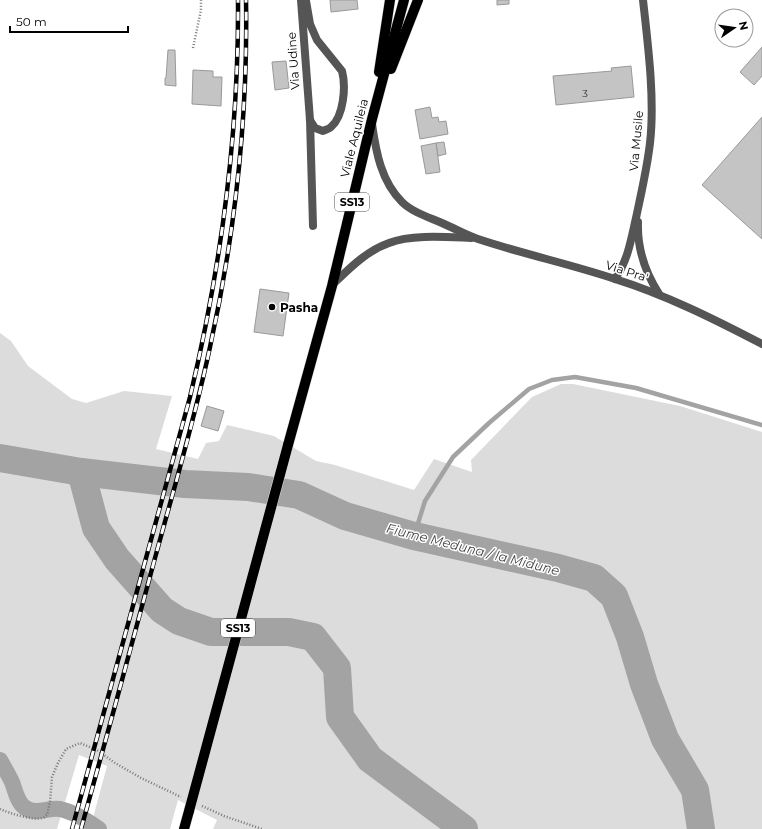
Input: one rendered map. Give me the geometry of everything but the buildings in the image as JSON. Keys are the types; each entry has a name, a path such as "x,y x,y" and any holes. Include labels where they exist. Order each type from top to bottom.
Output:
{"main road":[{"path":"372,119 390,0"},
{"name":"Viale Aquileia","path":"184,829 332,286 372,119 404,0"},
{"path":"372,119 418,0"}],"street":[{"name":"Via Udine","path":"301,0 310,120 313,226"},
{"name":"Via Udine","path":"306,0 310,24 317,40 342,71 344,77 341,108 338,118 331,128 323,131 315,128 310,120"},
{"name":"Via Musile","path":"615,278 622,269 627,256 644,183 650,142 651,102 643,0"},
{"name":"Via Pra'","path":"372,119 375,147 386,181 402,203 414,211 477,238 615,278 659,294 711,317 762,344"},
{"path":"639,204 638,233 640,248 645,270 659,294"},
{"name":"Via Pra'","path":"332,286 351,266 373,251 389,243 405,238 477,238"}],"path":[{"path":"193,48 201,10 201,0"},
{"path":"0,809 30,818 41,819 47,815 50,802 52,777 58,763 66,749 80,743 97,750 115,763 141,778 184,798"},
{"path":"197,804 224,816 262,829"}],"shaded area":[{"path":"0,333 11,341 28,366 72,399 86,403 124,391 172,396 156,449 198,459 206,443 219,441 227,425 274,436 316,461 335,465 414,490 434,459 472,472 471,460 532,397 561,384 573,384 680,406 762,432 762,829 213,829 217,820 178,800 170,829 90,829 107,766 79,755 57,829 0,829"}],"waterway":[{"path":"414,536 425,501 453,457 489,423 529,389 552,380 575,377 636,388 762,425"},
{"name":"Fiume Meduna / la Midune","path":"0,458 81,472 185,484 248,487 299,495 345,516 414,536 558,568 594,578 614,596 630,637 644,684 665,739 695,790 701,829"},
{"name":"Fiume Meduna / la Midune","path":"81,472 96,528 117,559 162,610 179,621 211,632 289,632 313,637 337,668 340,717 370,759 464,829"},
{"path":"0,760 12,782 18,799 28,810 65,810 81,817 99,829"}],"railway":[{"path":"72,829 190,397 211,299 226,200 231,150 235,100 238,0"},
{"path":"81,829 191,427 219,304 233,218 242,131 245,87 246,0"}],"place":[{"name":"Pasha","path":"272,307"}]}
